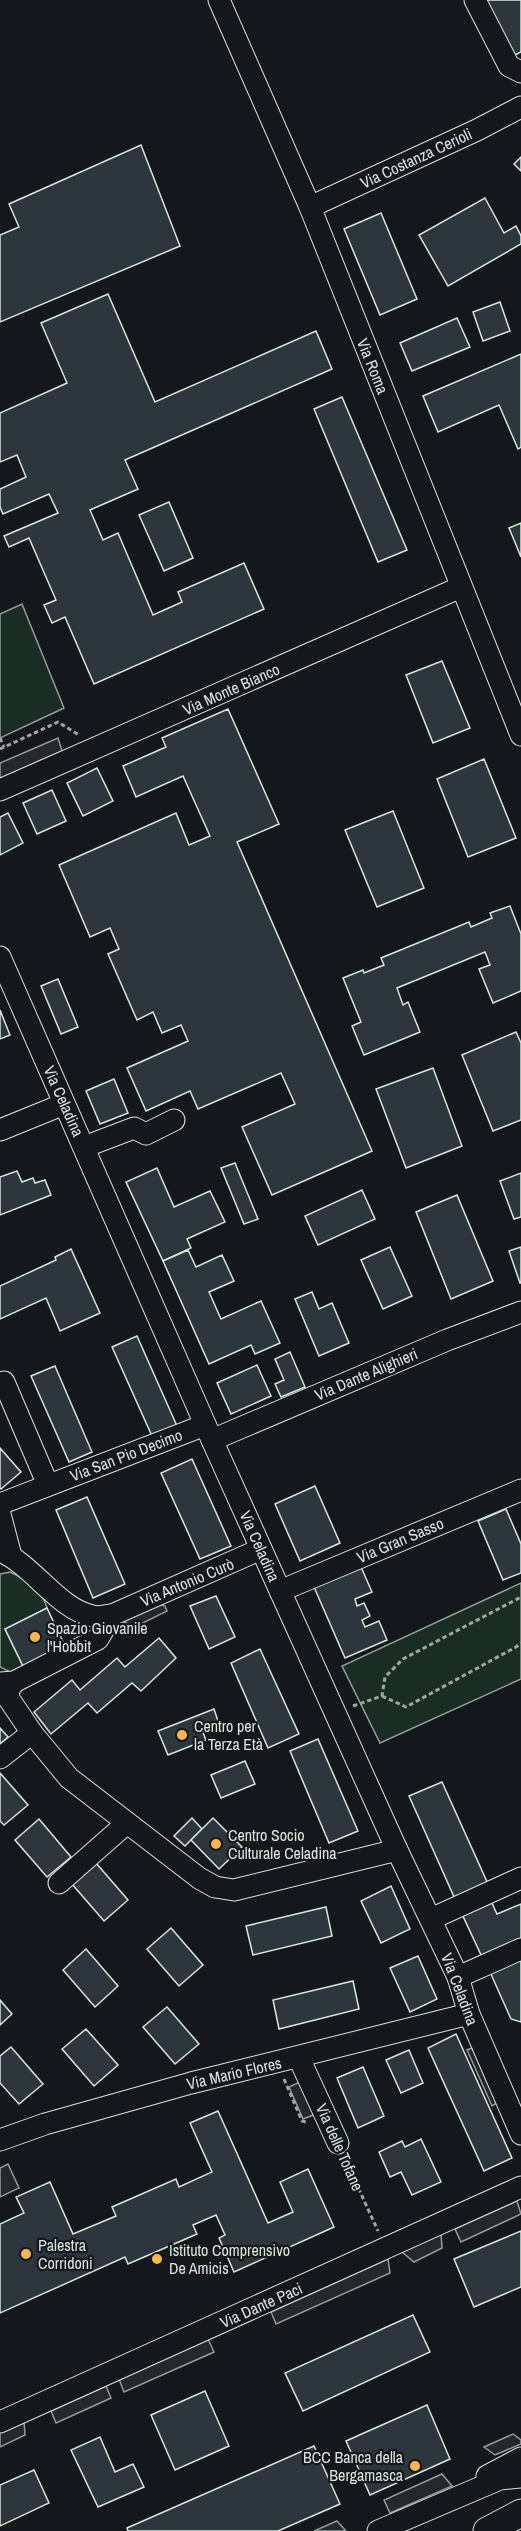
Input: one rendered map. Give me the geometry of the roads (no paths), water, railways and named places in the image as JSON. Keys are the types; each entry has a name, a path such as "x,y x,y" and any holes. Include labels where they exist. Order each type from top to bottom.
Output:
{"street":[{"name":"Via Roma","path":"219,0 310,207 521,735"},
{"path":"475,0 509,66 521,72"},
{"name":"Via Costanza Cerioli","path":"310,207 477,130 521,107"},
{"name":"Via Monte Bianco","path":"0,790 461,586"},
{"name":"Via Celadina","path":"0,957 208,1432 397,1850 458,1977 469,2014 521,2134"},
{"path":"0,1130 64,1104"},
{"path":"84,1147 134,1128 146,1134 174,1120"},
{"name":"Via Dante Alighieri","path":"208,1432 521,1312"},
{"path":"4,1382 48,1485"},
{"name":"Via San Pio Decimo","path":"0,1504 48,1485 208,1432"},
{"name":"Via Gran Sasso","path":"280,1591 521,1490"},
{"path":"0,1514 4,1557"},
{"name":"Via Antonio Curò","path":"4,1557 80,1611 94,1617 112,1615 261,1549"},
{"path":"112,1615 98,1639 7,1682 9,1699 32,1733 69,1778 199,1878 215,1887 234,1890 397,1850"},
{"path":"0,1758 32,1733"},
{"path":"59,1883 127,1823"},
{"path":"431,1919 521,1878"},
{"path":"458,1977 521,1949"},
{"name":"Via Mario Flores","path":"0,2140 45,2124 190,2083 299,2058 469,2014"},
{"name":"Via delle Tofane","path":"299,2058 338,2143"},
{"name":"Via Dante Paci","path":"0,2422 521,2187"},
{"path":"475,2489 495,2470 521,2458"},
{"path":"378,2531 500,2479 521,2477"}],"place":[{"name":"Spazio Giovanile l'Hobbit","path":"35,1637"},
{"name":"Centro per la Terza Età","path":"182,1735"},
{"name":"Centro Socio Culturale Celadina","path":"216,1844"},
{"name":"Palestra Corridoni","path":"26,2254"},
{"name":"Istituto Comprensivo De Amicis","path":"157,2259"},
{"name":"BCC Banca della Bergamasca","path":"415,2466"}]}
